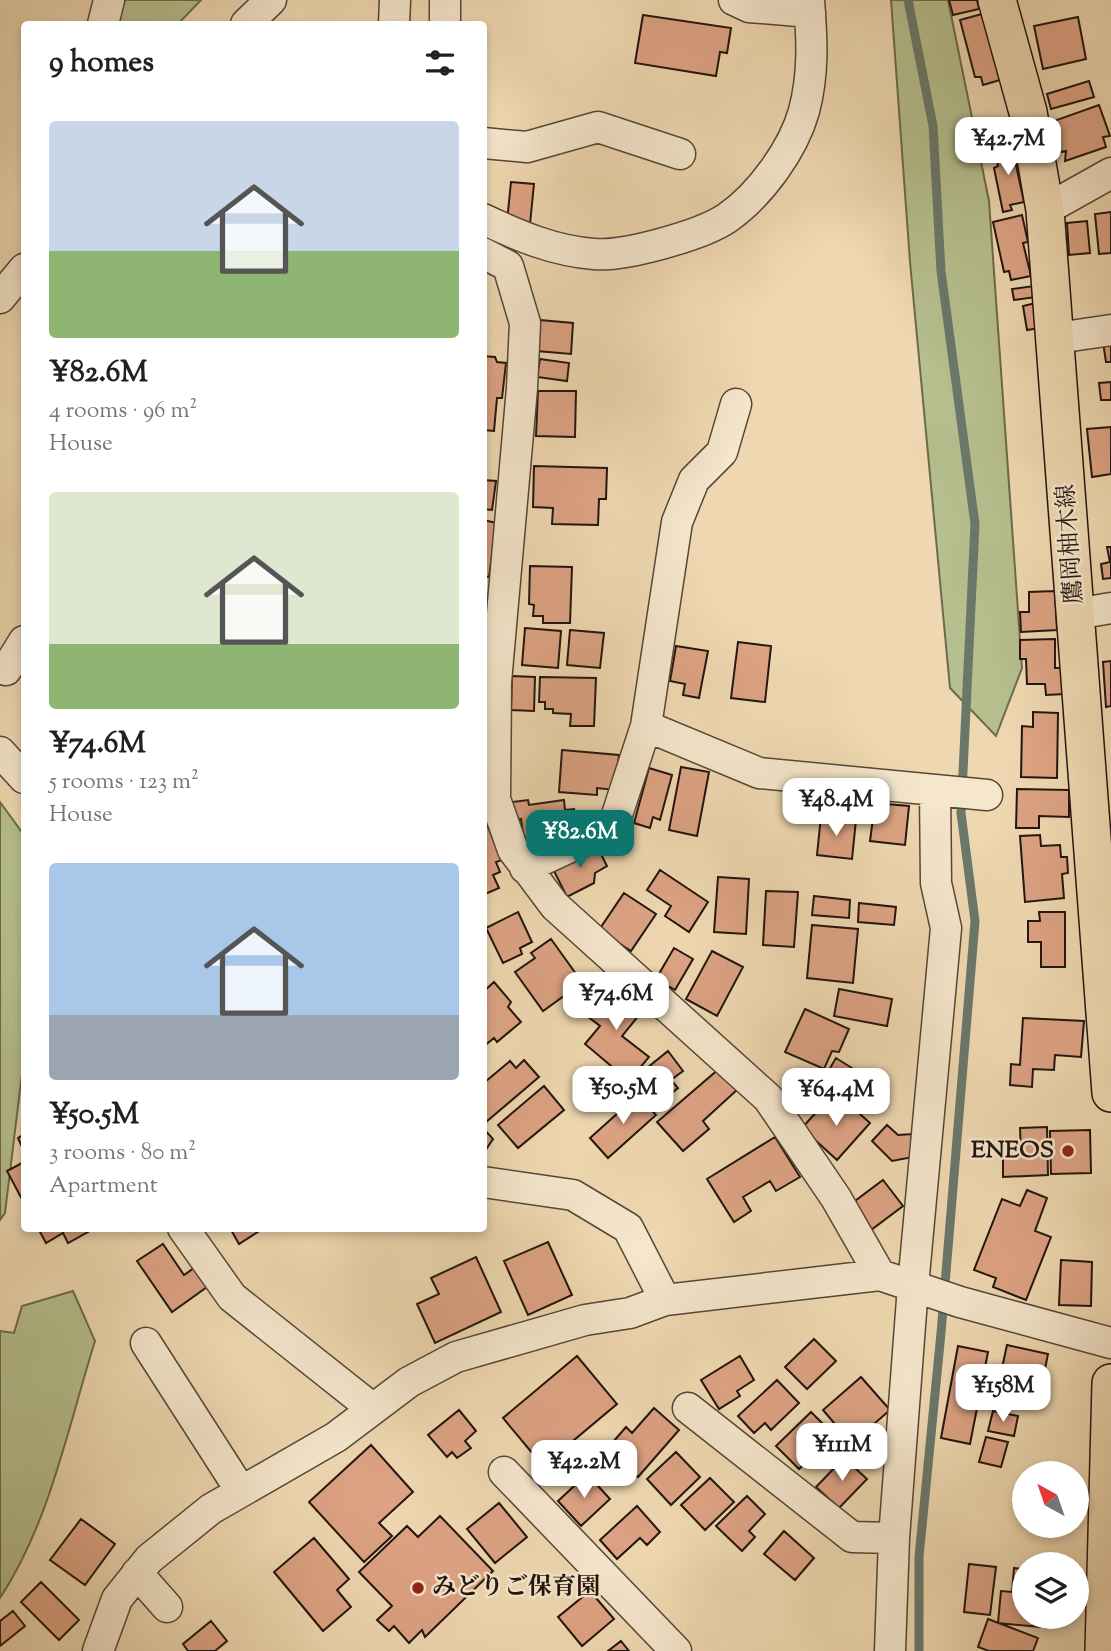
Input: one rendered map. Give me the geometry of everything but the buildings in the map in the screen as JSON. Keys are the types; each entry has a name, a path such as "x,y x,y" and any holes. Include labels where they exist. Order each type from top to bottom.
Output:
{"main road":[{"name":"鷹岡柚木線","path":"998,0 1028,112 1045,210 1057,338 1094,611 1111,1093"},
{"path":"1104,1651 1111,1383"}],"street":[{"path":"104,21 109,0"},
{"path":"249,21 271,0"},
{"path":"394,21 395,0"},
{"path":"445,0 445,21"},
{"path":"487,221 533,242 597,255 633,252 726,218 763,183 789,146 803,112 814,61 810,6 749,7 734,0"},
{"path":"487,143 527,147 598,127 680,154"},
{"path":"1045,210 1111,173"},
{"path":"487,255 508,266 524,323 522,388 496,682 495,799 513,850 555,906 768,1098 836,1198 880,1275"},
{"path":"0,299 21,273"},
{"path":"1057,338 1111,330"},
{"path":"525,869 613,827 646,726 677,522 694,480 722,452 736,404"},
{"path":"0,668 6,670 21,646"},
{"path":"487,701 496,682"},
{"path":"646,726 759,773 987,795"},
{"path":"0,752 21,775"},
{"path":"890,1651 894,1538 919,1289 946,928 936,883 935,792"},
{"path":"487,1183 573,1195 628,1228 666,1300"},
{"path":"186,1232 232,1297 373,1409"},
{"path":"109,1645 117,1599 149,1559 211,1509 336,1437 409,1382 456,1357 585,1320 630,1313 666,1300 880,1275 919,1289 1111,1343"},
{"path":"146,1343 241,1491"},
{"path":"688,1408 852,1537 894,1538"},
{"path":"504,1472 676,1651"},
{"path":"137,1573 167,1607"}],"green space":[{"path":"104,0 201,0 181,21 105,21"},
{"path":"891,0 948,0 989,201 1022,668 996,736 950,688 910,262"},
{"path":"0,802 21,831 21,1082 5,1213 0,1220"},
{"path":"73,1291 95,1341 45,1506 17,1569 0,1598 0,1331 14,1333 22,1306"}],"waterway":[{"path":"908,0 933,126 941,271 975,524 961,813 975,921 941,1333 919,1557 919,1651"}],"place":[{"name":"ENEOS","path":"1068,1151"},
{"name":"みどりご保育園","path":"418,1588"}]}
